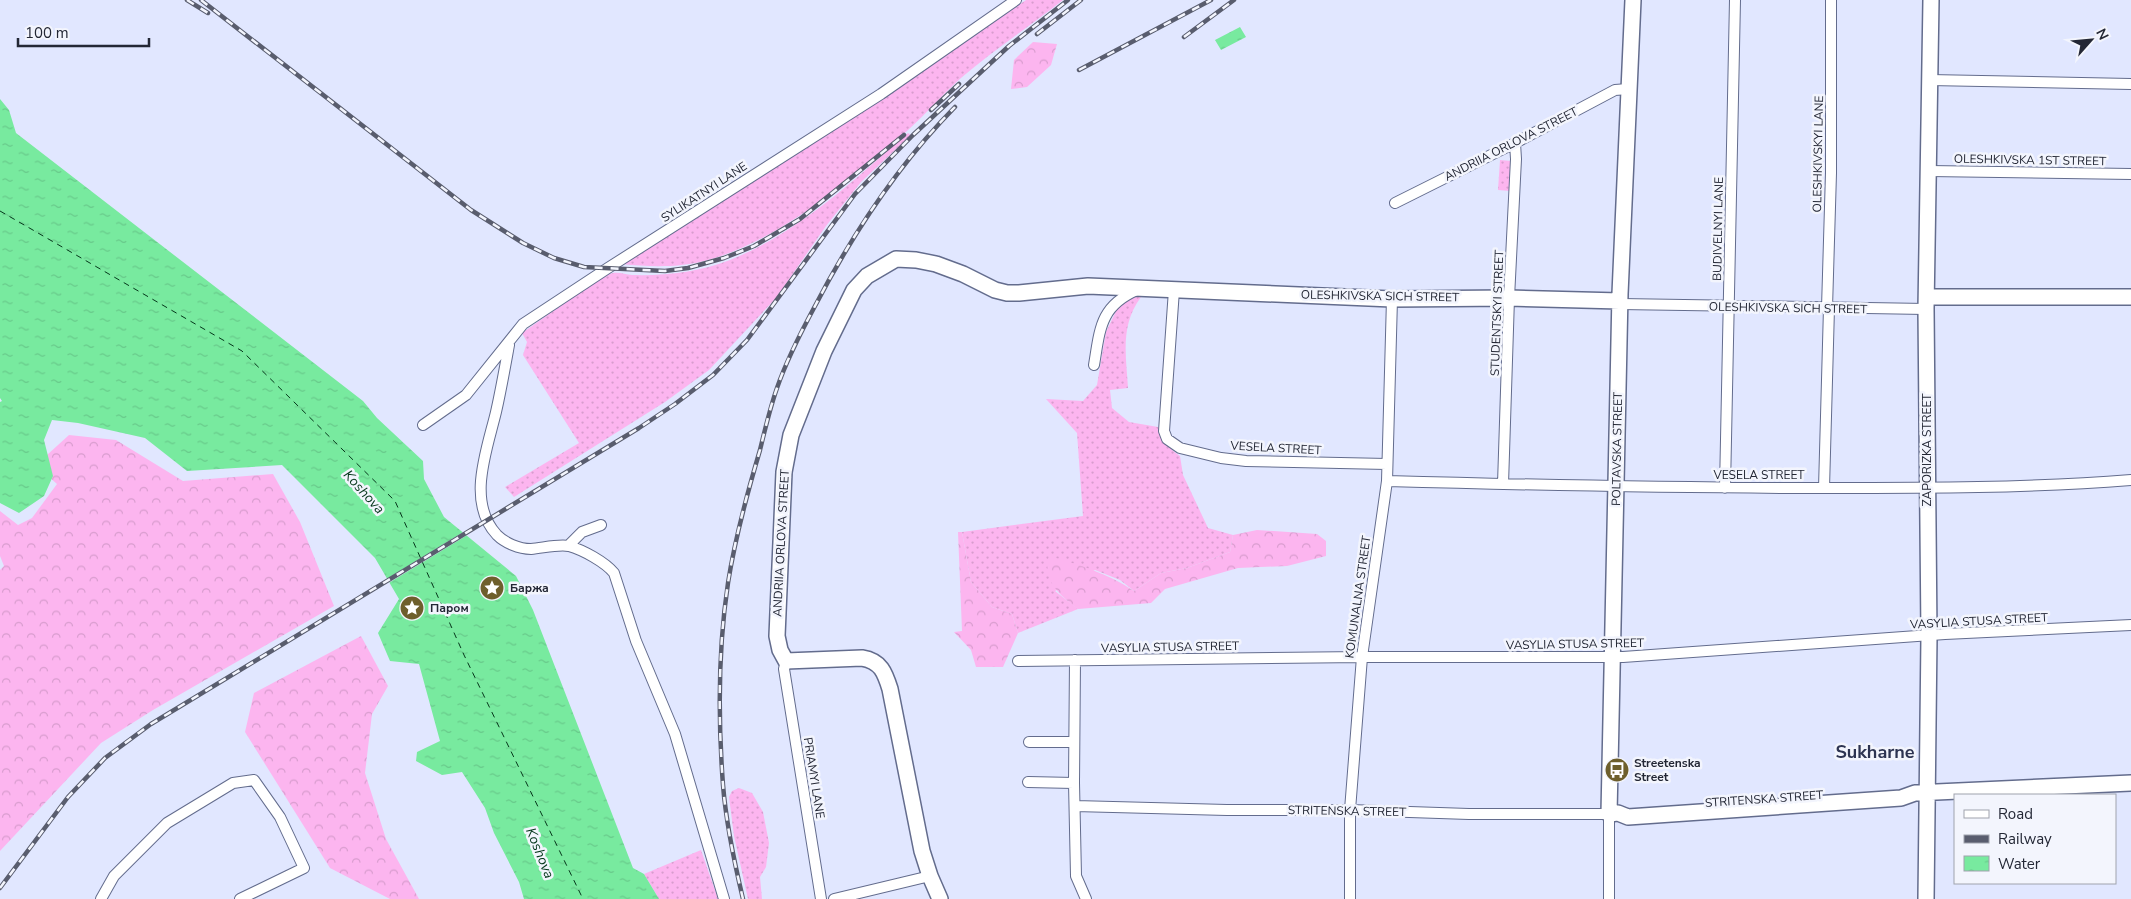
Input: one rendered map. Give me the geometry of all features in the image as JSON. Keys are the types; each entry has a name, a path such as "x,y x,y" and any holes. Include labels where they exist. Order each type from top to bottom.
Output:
{"street":[{"name":"SYLIKATNYI LANE","path":"423,425 466,395 490,368 523,324 881,94 1016,0"},
{"name":"POLTAVSKA STREET","path":"1609,899 1613,814 1611,658 1620,303 1633,0"},
{"name":"BUDIVELNYI LANE","path":"1726,488 1735,0"},
{"name":"OLESHKIVSKYI LANE","path":"1824,488 1831,173 1831,0"},
{"name":"ZAPORIZKA STREET","path":"1926,899 1918,793 1929,636 1926,303 1931,0"},
{"path":"1929,80 2131,84"},
{"name":"ANDRIIA ORLOVA STREET","path":"1395,203 1516,144 1615,90 1628,89"},
{"name":"STUDENTSKYI STREET","path":"1503,484 1516,144"},
{"name":"OLESHKIVSKA 1ST STREET","path":"1929,171 2131,174"},
{"name":"ANDRIIA ORLOVA STREET","path":"786,661 778,643 777,628 784,472 791,435 824,351 854,290 867,276 896,259 936,264 963,274 995,290 1007,293 1019,294 1088,286 1140,289"},
{"path":"1094,365 1100,330 1114,302 1140,289"},
{"name":"OLESHKIVSKA SICH STREET","path":"1140,289 1392,299 1509,298 1730,307 1828,308 2131,297"},
{"name":"VESELA STREET","path":"1174,290 1164,432 1173,445 1221,458 1246,461 1387,464"},
{"name":"KOMUNALNA STREET","path":"1350,899 1350,810 1362,657 1387,481 1392,299"},
{"path":"510,341 482,470 483,514 488,526 501,539 515,546 528,549 568,546 600,561 614,573 636,641 675,734 724,899"},
{"name":"VESELA STREET","path":"1387,481 1616,487 1927,488 2131,480"},
{"path":"568,546 582,532 601,525"},
{"name":"VASYLIA STUSA STREET","path":"1018,661 1362,657 1611,658 1929,636 2131,625"},
{"path":"786,661 862,658 879,664 890,689 922,851 940,899"},
{"path":"1076,660 1074,742 1076,876 1086,899"},
{"name":"PRIAMYI LANE","path":"786,661 784,669 821,899"},
{"path":"1029,742 1074,742"},
{"path":"101,899 114,876 167,823 234,783 254,780 280,817 304,868 240,899"},
{"path":"1028,782 1074,783"},
{"name":"STRITENSKA STREET","path":"1075,806 1227,810 1350,810 1469,814 1613,814 1629,808 1901,791 1918,793 2131,783"},
{"path":"834,899 930,876"}],"green space":[{"path":"1026,0 1063,0 961,78 914,125 864,168 787,224 734,251 708,260 665,266 622,264 884,98"},
{"path":"1033,42 1057,44 1051,65 1027,87 1011,89 1014,60"},
{"path":"908,133 911,135 861,182 826,226 776,298 709,370 665,402 514,497 505,487 579,443 523,355 527,342 522,333 584,290 613,273 657,275 694,270 730,260 755,249 824,204"},
{"path":"1500,160 1511,161 1510,191 1498,190"},
{"path":"1135,297 1141,297 1134,308 1127,329 1128,388 1110,390 1112,408 1129,422 1158,427 1166,444 1180,456 1183,475 1208,528 1233,535 1230,552 1187,568 1161,573 1134,591 1120,580 1095,570 1055,591 1078,609 1018,633 1012,614 992,607 971,582 962,532 1083,516 1077,433 1046,399 1083,401 1097,385 1106,332 1120,303"},
{"path":"69,435 116,440 183,481 273,474 300,522 334,606 153,710 101,743 0,851 0,570 4,566 0,556 0,511 18,525 32,518 57,484 36,465"},
{"path":"1257,530 1317,534 1326,541 1326,556 1287,566 1238,568 1165,589 1151,603 1078,609 1054,587 1048,573 1049,556 1104,574 1134,591 1161,573 1187,568 1230,552 1233,535"},
{"path":"958,532 962,532 971,582 992,607 1012,614 1018,633 1003,667 976,667 971,650 954,632 962,631"},
{"path":"361,636 388,686 372,714 365,773 386,839 419,899 390,899 330,868 245,732 254,693"},
{"path":"739,788 752,793 763,812 769,843 766,867 760,877 762,899 748,899 734,836 729,797 732,791"},
{"path":"701,850 718,899 659,899 644,874"}],"water":[{"path":"1240,27 1246,37 1221,50 1215,40"},
{"name":"Koshova","path":"0,99 9,110 16,133 363,401 377,418 423,461 424,479 444,517 516,576 533,610 633,868 644,874 659,899 524,899 519,882 494,833 485,808 462,772 442,775 416,761 417,752 440,741 419,664 390,661 378,633 399,599 375,558 282,465 187,471 145,438 78,423 52,420 44,440 53,476 44,496 19,513 0,503 0,402 2,401 0,398"}],"pier":[{"path":"465,531 469,534 387,584 385,580"}],"ferry route":[{"path":"0,211 242,351 395,501 464,655 583,899"}],"railway":[{"path":"187,0 208,13"},
{"path":"201,0 471,210 523,243 554,258 584,267 665,271 688,268 724,258 754,246 800,219 904,135"},
{"path":"0,888 68,797 105,758 151,724 639,428 713,375 747,340 855,194 913,135 1009,46 1068,0"},
{"path":"1037,34 1081,0"},
{"path":"1079,70 1211,0"},
{"path":"1184,37 1234,0"},
{"path":"931,110 959,84"},
{"path":"743,899 724,799 720,734 720,684 722,633 728,583 746,500 777,388 790,356 810,316 845,252 878,201 914,153 955,107"}],"place":[{"name":"Баржа","path":"492,588"},
{"name":"Паром","path":"412,608"},
{"name":"Streetenska Street","path":"1617,770"}],"district":[{"name":"Sukharne","path":"1875,752"}]}
